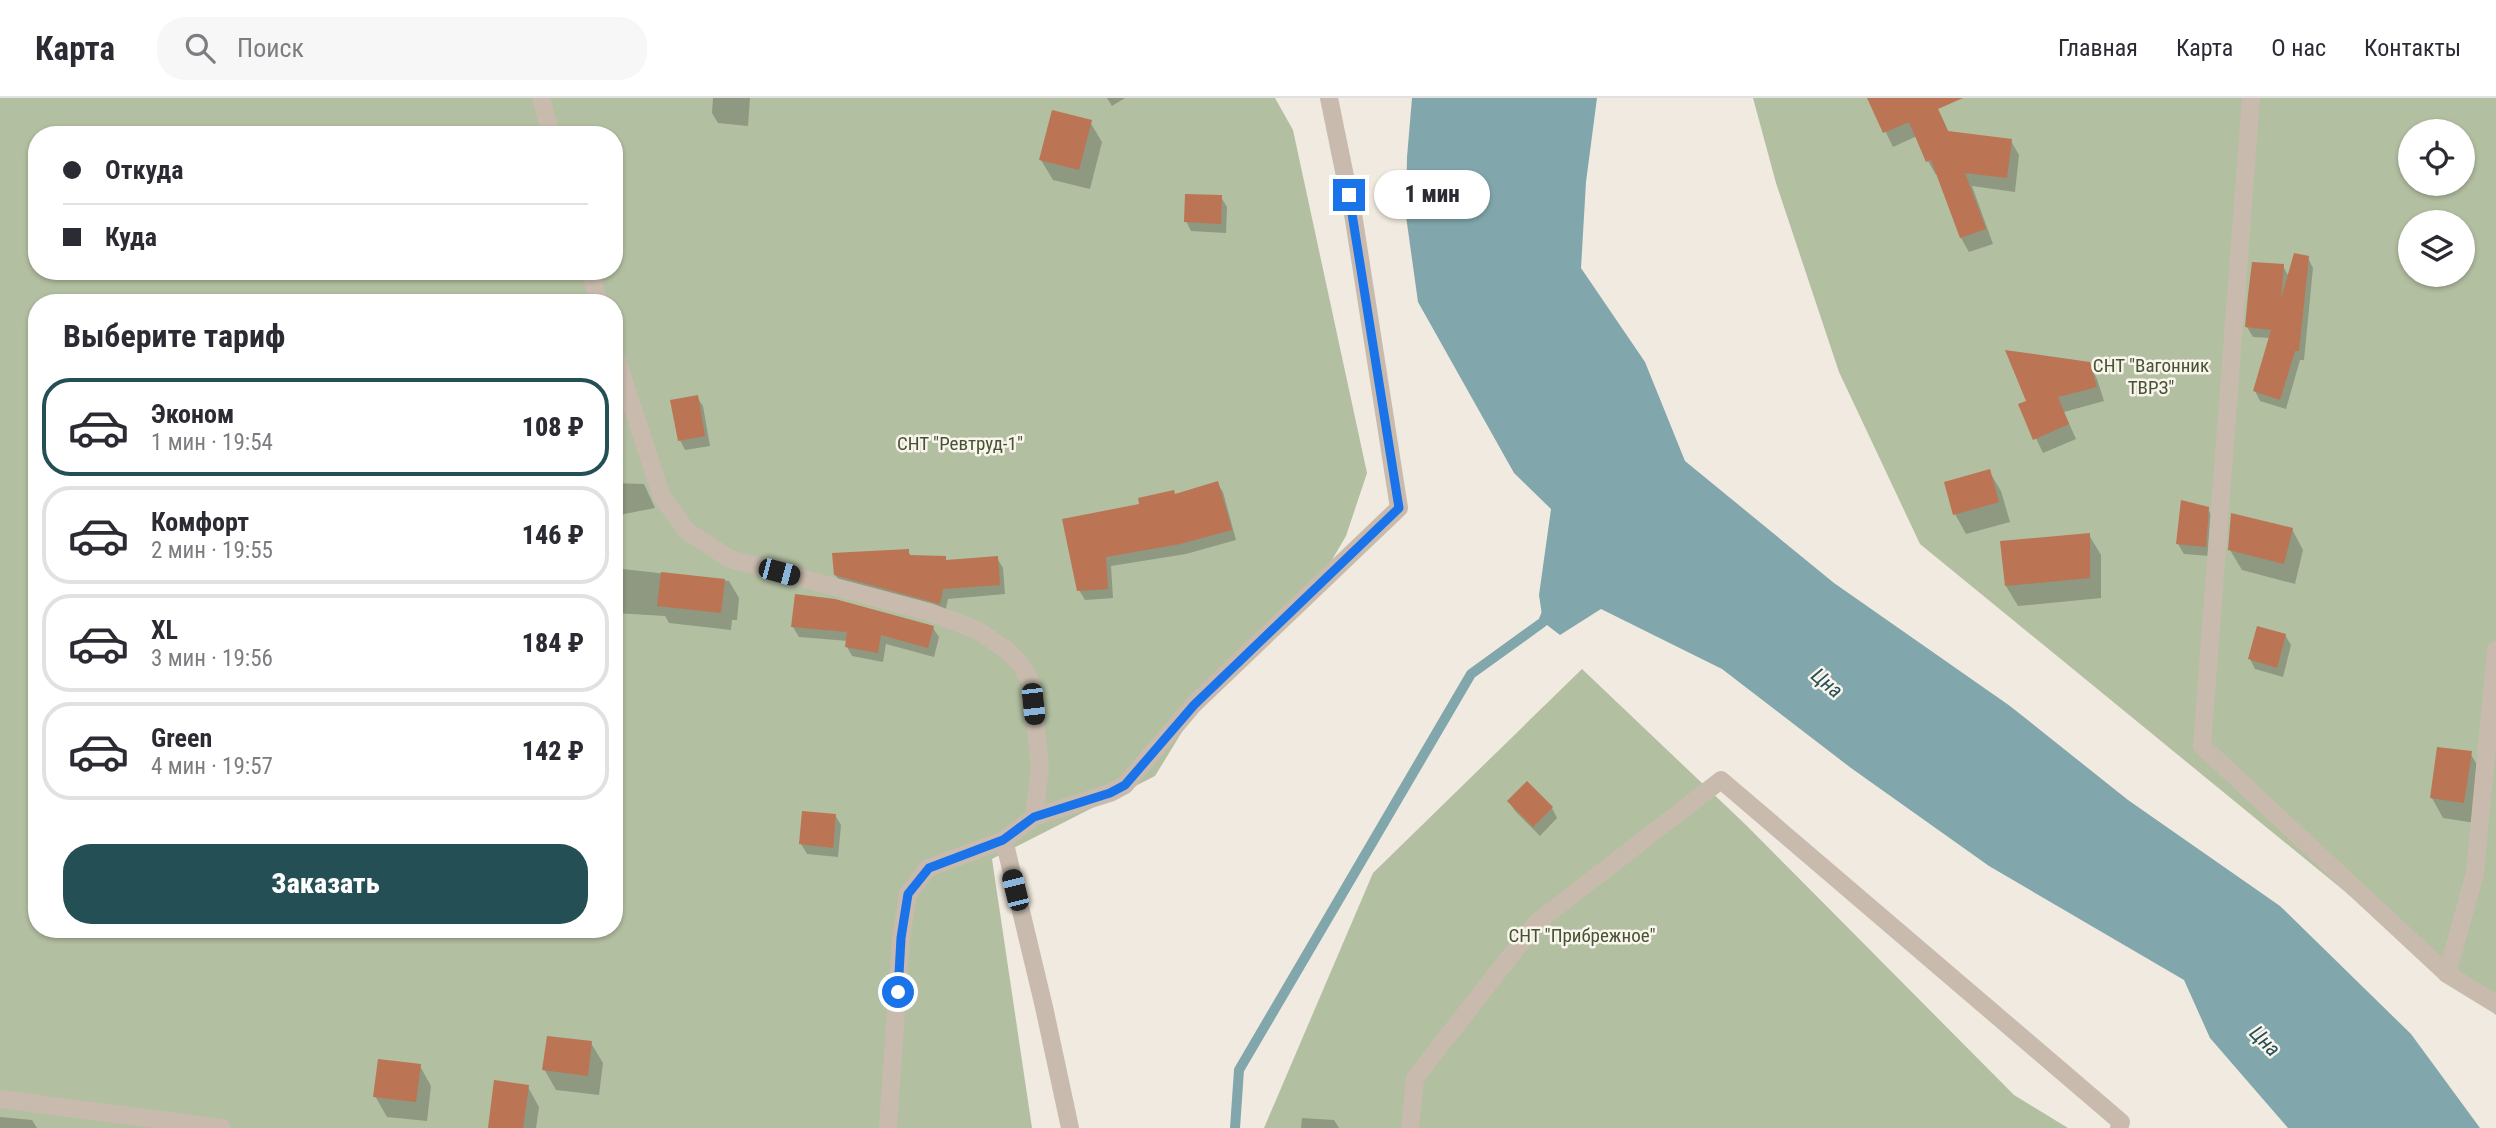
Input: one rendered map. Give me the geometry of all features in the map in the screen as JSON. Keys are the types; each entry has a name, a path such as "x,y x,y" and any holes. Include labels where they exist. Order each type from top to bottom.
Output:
{"street":[{"path":"541,98 549,126"},
{"path":"888,1128 901,938 908,894 929,868 1003,840 1034,817 1110,793 1125,785 1194,705 1399,508 1354,220 1329,98"},
{"path":"2251,98 2202,746 2447,974 2496,1004"},
{"path":"623,378 662,497 687,531 730,559 929,612 977,630 1008,651 1022,666 1031,683 1040,768 1034,817"},
{"path":"2447,974 2475,873 2496,650"},
{"path":"1410,1128 1415,1078 1536,923 1721,780 2121,1122 2119,1128"},
{"path":"1003,840 1070,1128"},
{"path":"0,1099 222,1128"}],"green space":[{"name":"СНТ \"Ревтруд-1\"","path":"0,98 1275,98 1293,130 1367,473 1346,536 1309,599 1215,678 1155,776 992,859 1032,1128 0,1128"},
{"name":"СНТ \"Вагонник ТВРЗ\"","path":"1753,98 2496,98 2496,1015 1920,544 1839,372 1776,183"},
{"name":"СНТ \"Прибрежное\"","path":"1582,669 1746,825 2014,1095 2068,1128 1264,1128 1373,873"}],"water":[{"name":"Цна","path":"1412,98 1597,98 1586,182 1581,268 1645,362 1685,461 1834,583 2010,706 2128,800 2280,906 2411,1034 2480,1128 2288,1128 2210,1038 2184,980 1989,866 1851,768 1722,669 1601,609 1560,635 1543,622 1539,595 1551,509 1514,473 1418,302 1406,216"}],"building":[{"path":"1867,98 1963,98 1938,109 1948,131 2012,139 2007,178 1965,173 1986,229 1960,238 1931,160 1926,162 1909,122 1883,133"},
{"path":"1052,110 1092,120 1079,170 1039,160"},
{"path":"1185,194 1222,195 1221,224 1184,222"},
{"path":"2294,253 2309,256 2299,351 2295,351 2280,400 2253,391 2271,330 2245,327 2248,295 2252,262 2284,264 2281,299"},
{"path":"2005,350 2090,362 2097,387 2058,397 2069,424 2033,440 2018,404 2026,401"},
{"path":"698,395 705,436 678,441 670,400"},
{"path":"1990,469 1999,502 1953,515 1944,482"},
{"path":"1218,481 1232,530 1180,544 1106,557 1108,589 1077,591 1062,519 1139,504 1138,498 1174,490 1175,494"},
{"path":"2181,500 2209,507 2206,547 2176,544"},
{"path":"2231,513 2293,528 2284,564 2228,550"},
{"path":"2090,533 2090,578 2005,586 2000,541"},
{"path":"909,549 909,555 946,556 946,560 998,556 1000,585 943,589 940,604 834,575 832,553"},
{"path":"661,572 725,579 721,613 657,606"},
{"path":"795,594 835,599 934,626 928,648 881,635 878,653 845,647 847,632 791,627"},
{"path":"2257,626 2286,634 2277,668 2248,659"},
{"path":"2437,747 2472,751 2464,803 2430,798"},
{"path":"1527,781 1553,807 1533,827 1507,801"},
{"path":"802,811 836,814 833,848 799,844"},
{"path":"547,1036 592,1041 588,1076 542,1070"},
{"path":"378,1059 421,1064 416,1102 373,1097"},
{"path":"494,1080 529,1085 523,1128 488,1128"}],"waterway":[{"path":"1235,1128 1239,1070 1471,674 1543,622 1547,612"}],"route":[{"path":"898,992 901,938 908,894 929,868 1003,840 1034,817 1110,793 1125,785 1194,705 1399,508 1349,195"}]}
